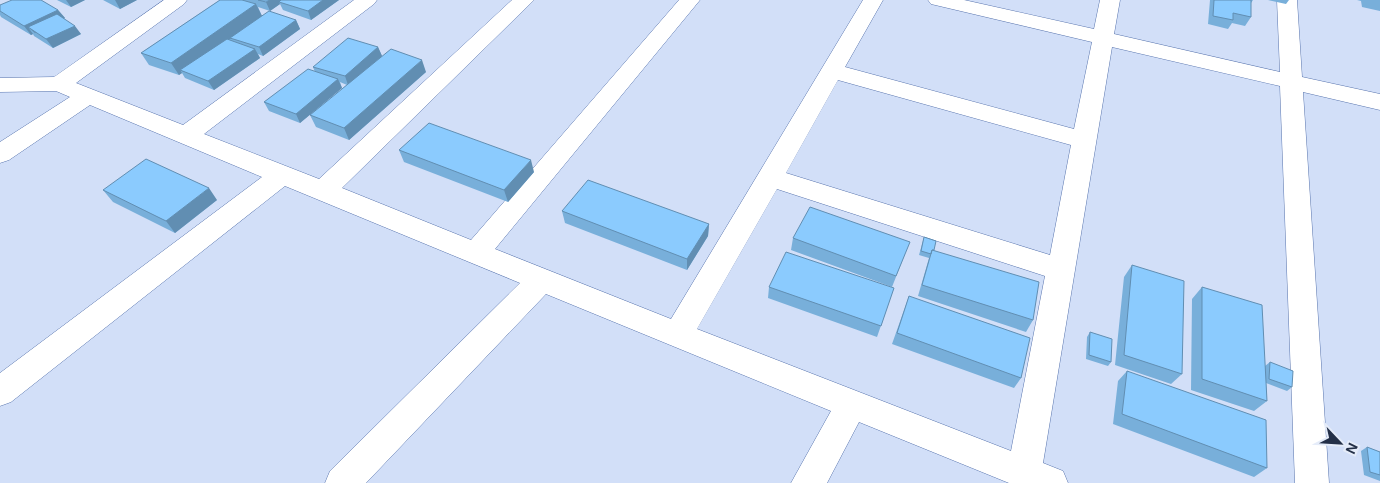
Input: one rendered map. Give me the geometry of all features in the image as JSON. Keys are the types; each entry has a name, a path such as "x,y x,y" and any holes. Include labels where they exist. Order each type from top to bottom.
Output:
{"street":[{"path":"58,84 177,0"},
{"path":"185,136 367,0"},
{"path":"323,191 524,0"},
{"path":"476,253 690,0"},
{"path":"678,335 873,0"},
{"path":"1024,472 1110,0"},
{"path":"1287,0 1312,483"},
{"path":"947,1 1380,102"},
{"path":"832,71 1084,140"},
{"path":"0,85 58,84 678,335 1051,483"},
{"path":"0,154 88,96"},
{"path":"0,392 282,175"},
{"path":"770,177 1061,270"},
{"path":"342,483 542,280"},
{"path":"808,483 852,404"}],"building":[{"path":"12,0 41,0 58,10 24,26 0,11 0,5"},
{"path":"220,0 242,0 256,4 171,63 141,53"},
{"path":"281,0 323,0 308,11 279,2"},
{"path":"1214,0 1251,0 1251,17 1233,13 1233,20 1213,16"},
{"path":"269,11 296,20 259,47 230,38"},
{"path":"57,14 75,26 46,39 28,27"},
{"path":"348,38 378,47 345,76 313,67"},
{"path":"227,39 255,49 208,81 180,70"},
{"path":"391,49 422,60 344,128 310,115"},
{"path":"308,69 338,79 296,114 264,102"},
{"path":"429,123 531,160 504,190 399,150"},
{"path":"146,159 209,188 166,221 103,190"},
{"path":"588,180 709,224 687,259 562,211"},
{"path":"810,207 910,242 896,276 793,238"},
{"path":"924,237 936,241 931,254 921,251"},
{"path":"932,250 1039,282 1033,320 922,285"},
{"path":"786,252 894,288 881,326 769,287"},
{"path":"1132,265 1184,281 1182,374 1124,355"},
{"path":"1202,287 1262,305 1267,401 1202,379"},
{"path":"909,296 1030,338 1021,378 897,333"},
{"path":"1090,332 1112,339 1111,362 1089,355"},
{"path":"1270,362 1293,371 1292,387 1269,379"},
{"path":"1127,371 1266,420 1267,468 1122,414"},
{"path":"1367,447 1380,452 1380,475 1370,472"}]}
